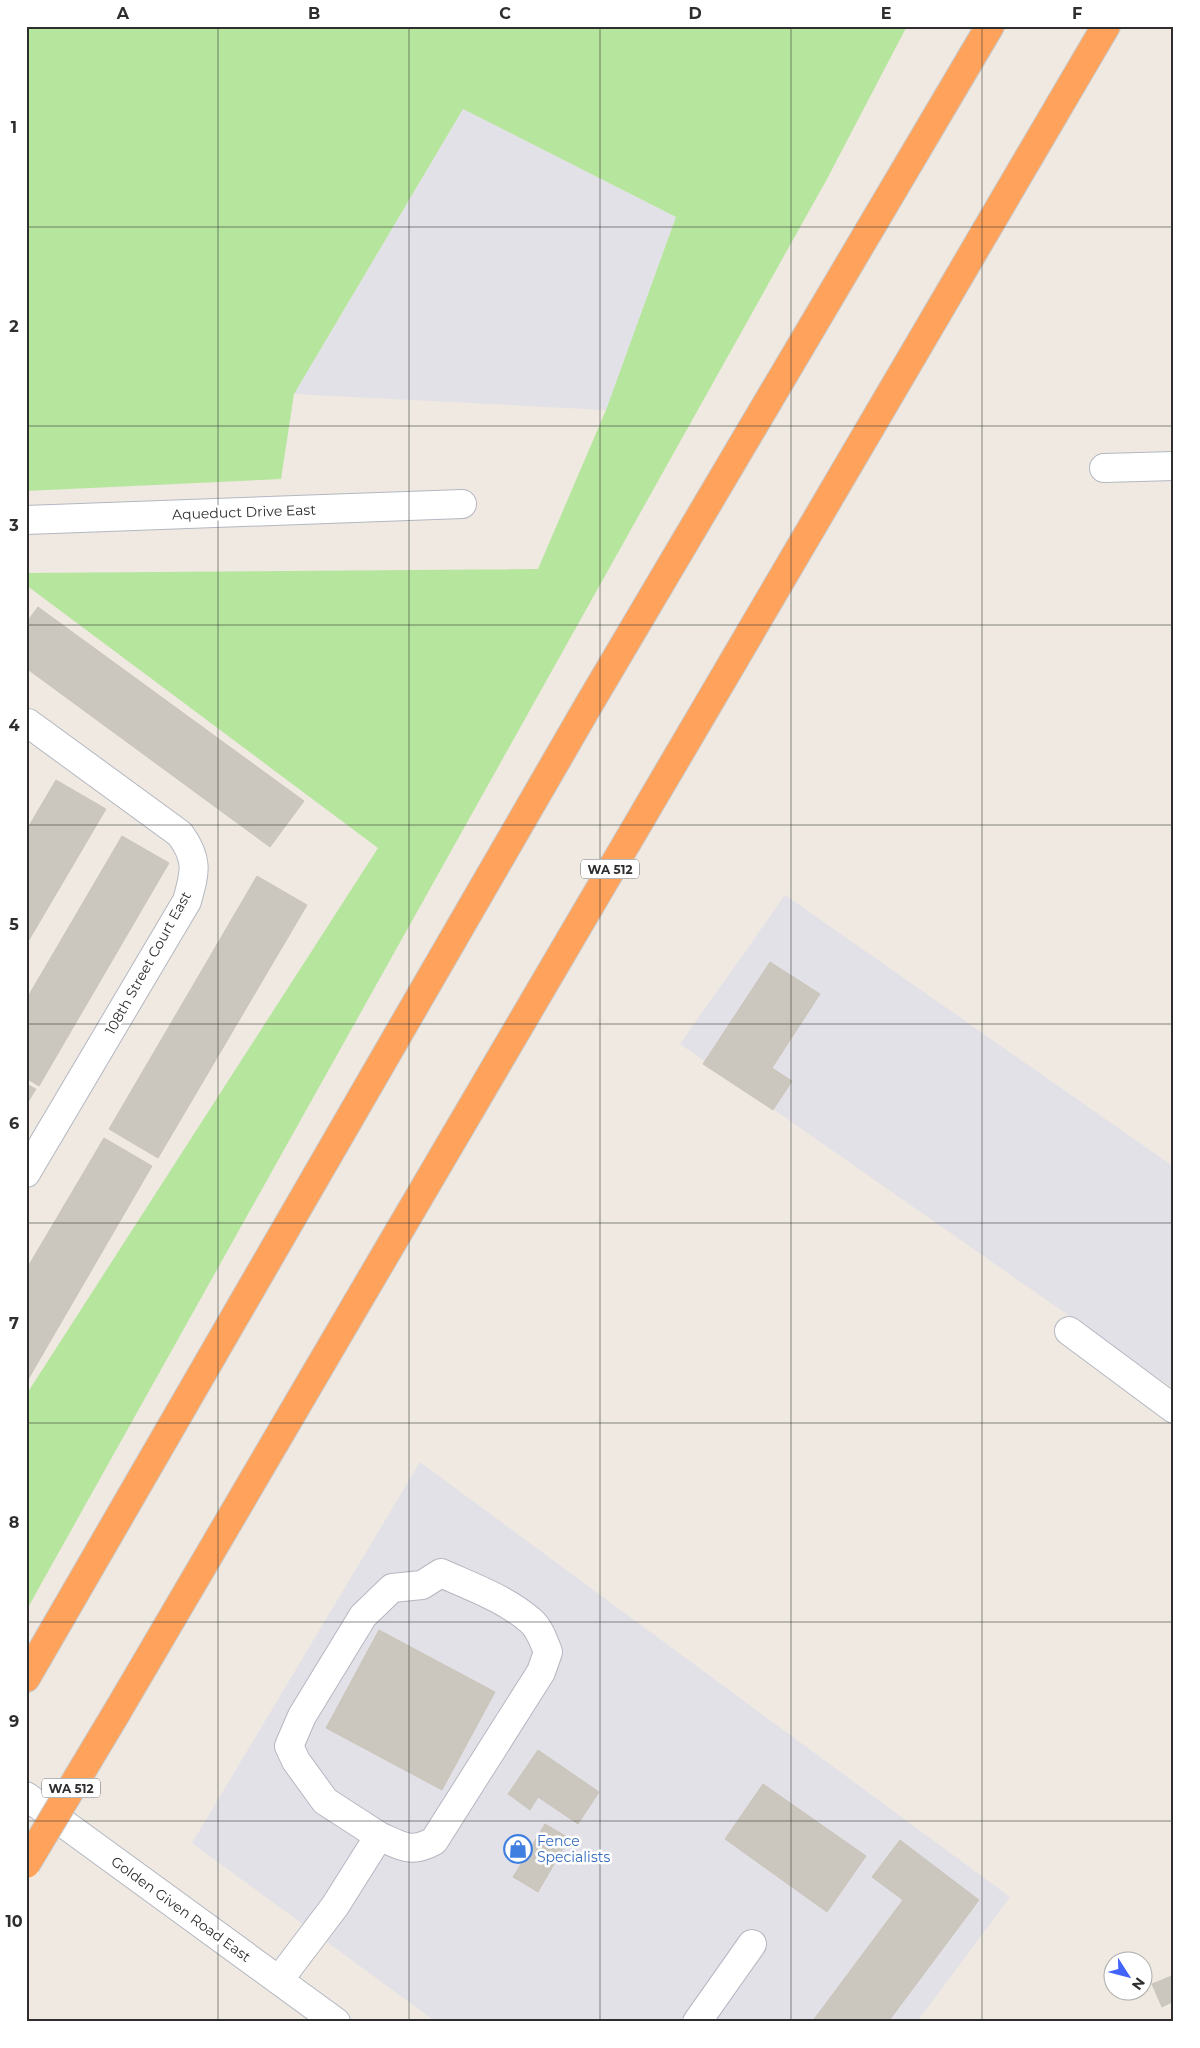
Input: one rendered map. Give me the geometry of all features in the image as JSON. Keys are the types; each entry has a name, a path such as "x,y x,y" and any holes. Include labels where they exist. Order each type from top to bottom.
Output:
{"highway":[{"path":"33,1667 593,697 990,26"},
{"name":"WA 512","path":"26,1864 1106,26"}],"street":[{"path":"1104,468 1174,466"},
{"name":"Aqueduct Drive East","path":"26,520 462,504"},
{"name":"108th Street Court East","path":"26,1173 186,900 194,877 194,860 190,848 180,834 27,724"},
{"path":"1069,1330 1174,1409"},
{"path":"441,1573 503,1601 532,1622 542,1636 548,1652 541,1672 434,1840 421,1848 408,1849 379,1836 325,1800 296,1761 289,1746 302,1716 363,1616 392,1588 422,1585 441,1573"},
{"name":"Golden Given Road East","path":"26,1796 336,2022"},
{"path":"279,1980 335,1906 379,1836"},
{"path":"697,2022 752,1944"}],"shaded area":[{"path":"463,109 676,217 606,410 294,394"},
{"path":"785,895 1174,1167 1174,1389 680,1044"},
{"path":"420,1462 1010,1897 917,2022 436,2022 192,1843"}],"green space":[{"path":"26,26 907,26 827,179 26,1611 26,1395 378,848 26,585 26,573 538,569 606,410 676,217 463,109 294,394 281,479 26,491"}],"building":[{"path":"38,607 304,801 270,847 26,668 26,623"},
{"path":"56,780 106,809 26,945 26,831"},
{"path":"122,836 169,863 39,1086 26,1078 26,1000"},
{"path":"257,876 307,905 158,1158 109,1129"},
{"path":"770,962 820,994 772,1068 792,1081 773,1110 703,1064"},
{"path":"26,1084 36,1089 26,1105"},
{"path":"104,1138 152,1166 26,1383 26,1270"},
{"path":"379,1630 495,1692 442,1790 326,1728"},
{"path":"538,1750 599,1792 578,1824 538,1797 530,1810 508,1794"},
{"path":"763,1784 866,1856 827,1912 725,1839"},
{"path":"545,1824 569,1838 538,1892 513,1877"},
{"path":"900,1840 979,1900 888,2022 812,2022 903,1900 872,1877"},
{"path":"1174,1975 1174,2001 1162,2007 1152,1984"}],"place":[{"name":"Fence Specialists","path":"518,1849"}]}
